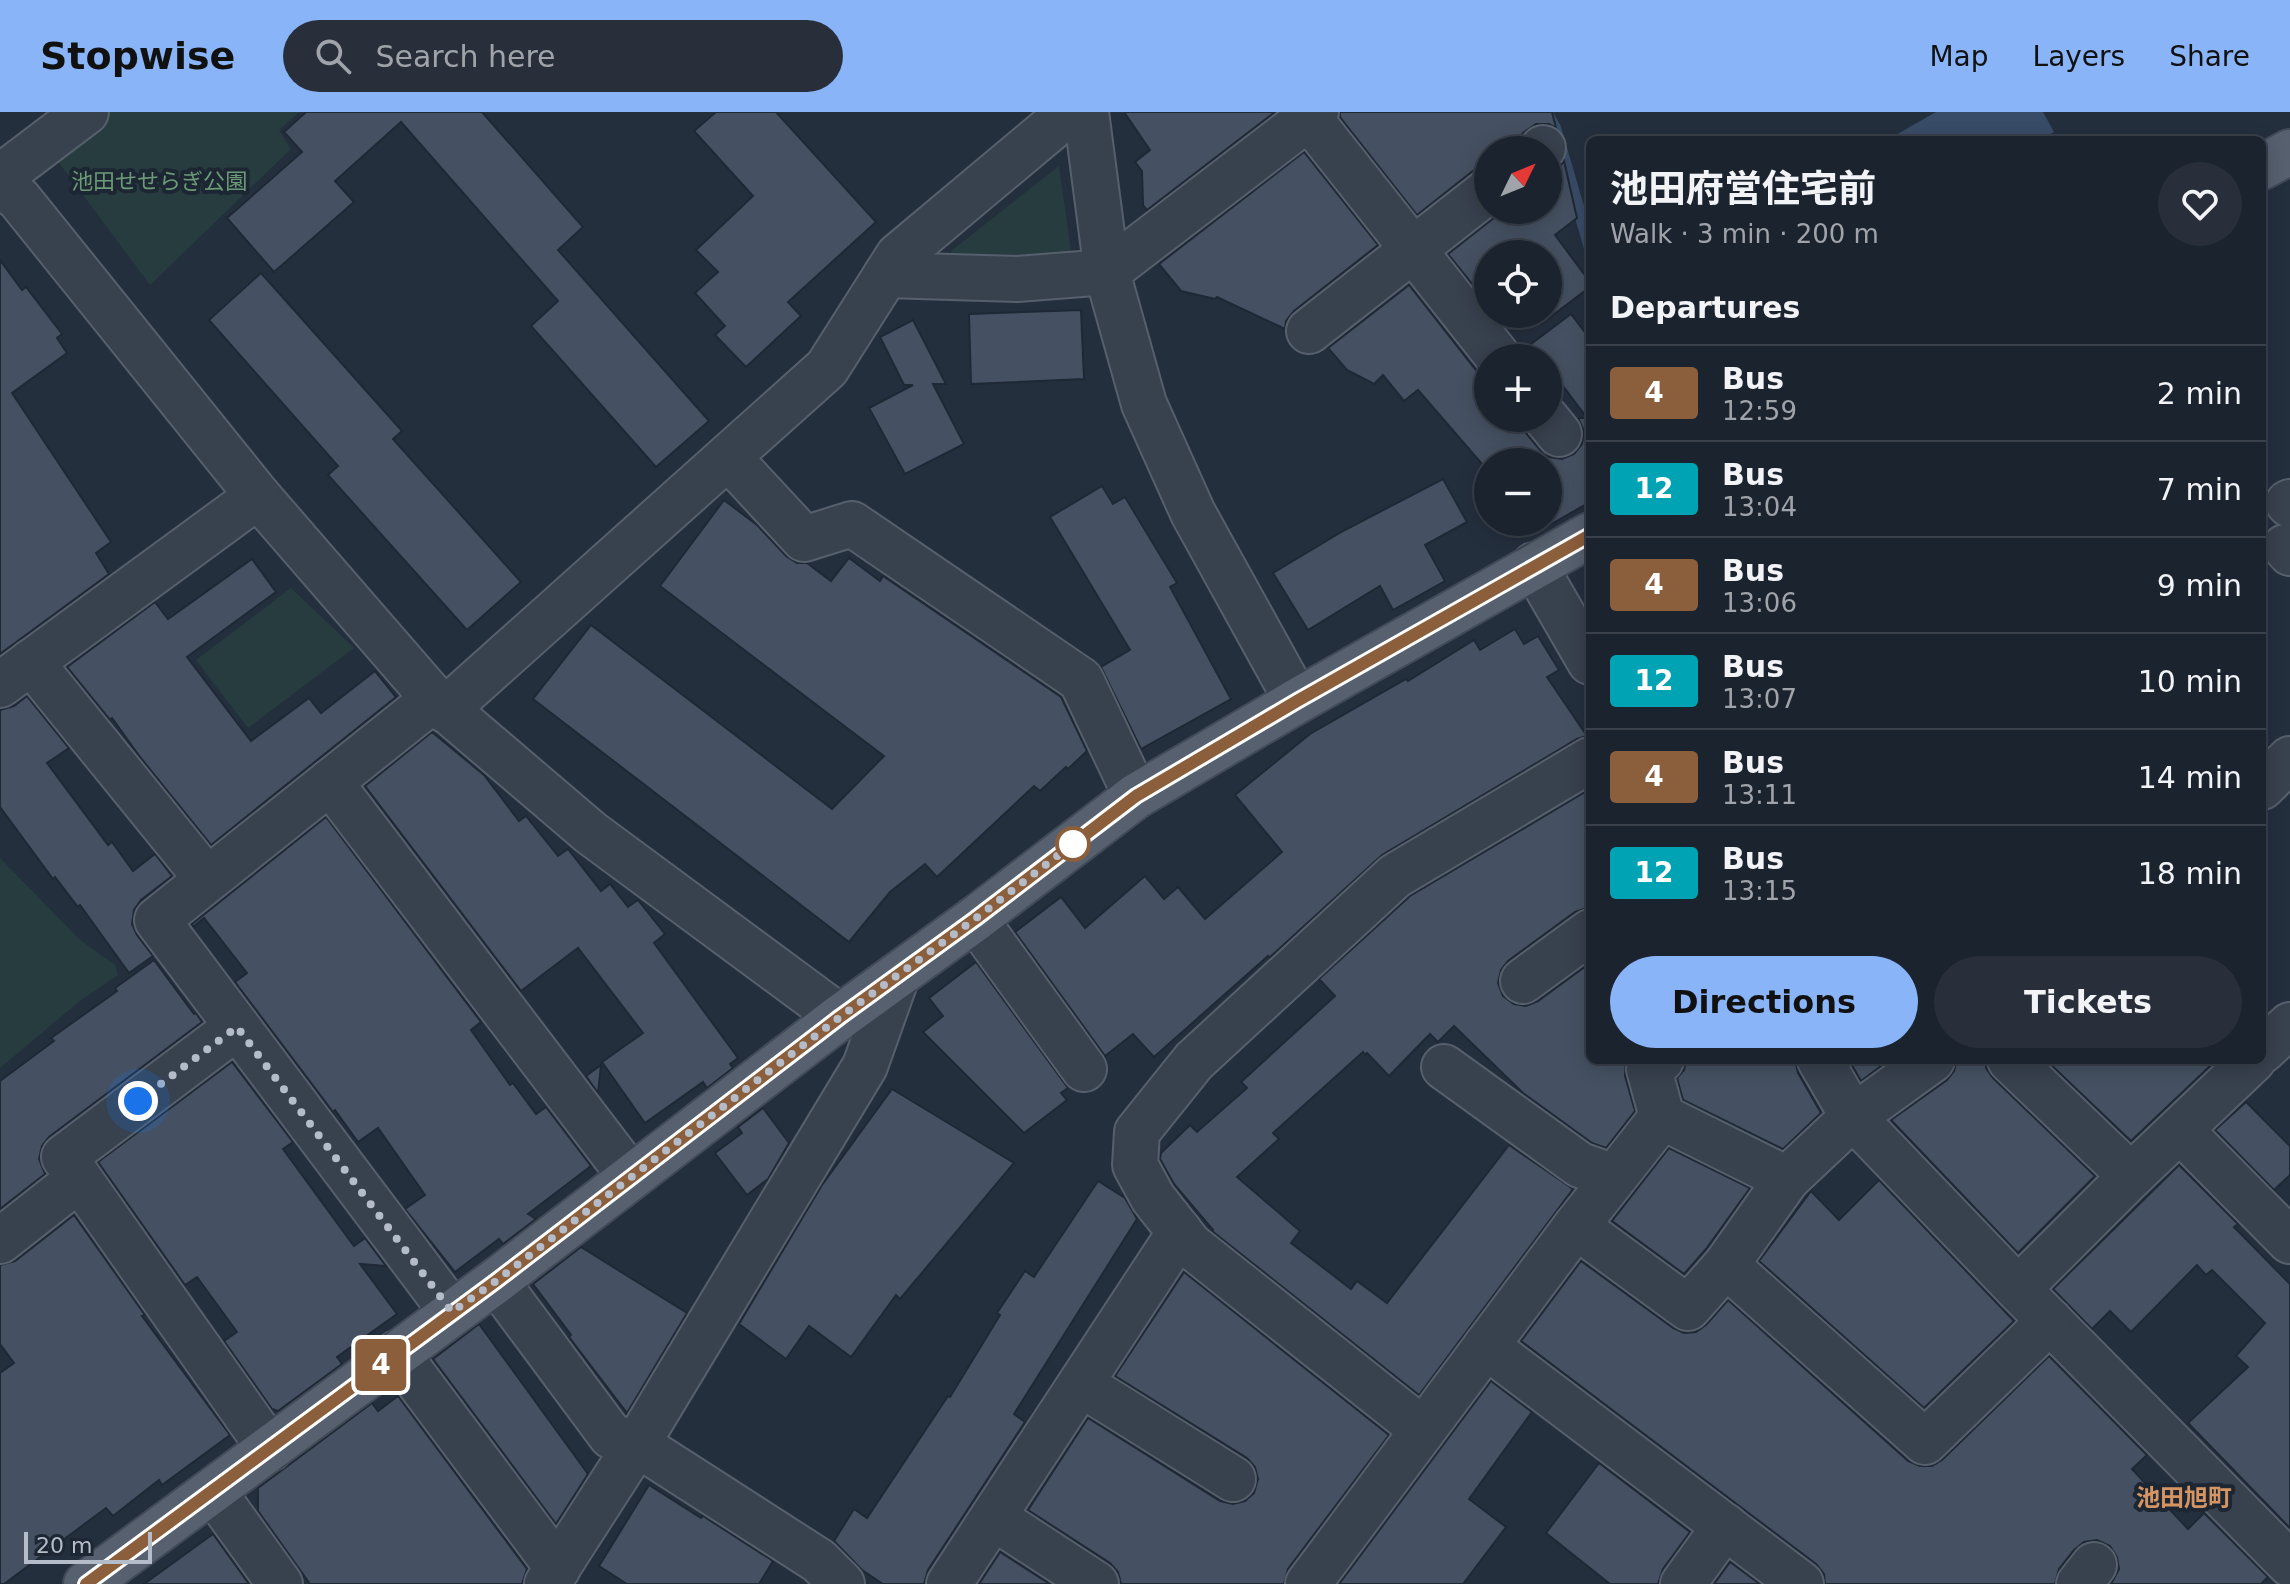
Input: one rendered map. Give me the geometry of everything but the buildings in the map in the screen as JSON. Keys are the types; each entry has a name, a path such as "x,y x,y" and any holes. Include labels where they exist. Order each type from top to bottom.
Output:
{"main road":[{"path":"2266,165 2290,152"},
{"path":"86,1584 496,1281 840,1017 1136,796 1586,537"}],"street":[{"path":"0,177 86,112"},
{"path":"452,1312 157,920 330,782 440,705 728,457 827,368 898,256 1070,112"},
{"path":"1086,112 1107,272 1144,404 1193,513 1297,701"},
{"path":"886,275 1017,279 1107,272 1312,115 1488,344"},
{"path":"0,183 19,199 258,496 440,705 591,833 840,1017"},
{"path":"1309,331 1474,202"},
{"path":"728,457 804,539 852,524 1081,680 1136,796"},
{"path":"207,879 16,673 258,496"},
{"path":"1534,565 1586,655"},
{"path":"2266,783 2290,759"},
{"path":"1423,1430 1190,1245 1153,1198 1135,1165 1137,1132 1194,1061 1395,876 1586,762"},
{"path":"330,782 631,1177"},
{"path":"975,919 1084,1069"},
{"path":"1523,981 1586,935"},
{"path":"397,1353 553,1576 637,1444 865,1066 897,976"},
{"path":"2266,1045 2290,1025"},
{"path":"237,1027 64,1157 270,1449"},
{"path":"1656,1064 1649,1069 1662,1117 1787,1179"},
{"path":"1822,1064 1853,1117 2290,1564"},
{"path":"1576,1226 1688,1308 1726,1265 1787,1179 1853,1117 1926,1064"},
{"path":"2014,1064 2131,1176"},
{"path":"2018,1289 2245,1064"},
{"path":"1444,1067 1580,1165 1614,1177"},
{"path":"1308,1584 1576,1226 1662,1117"},
{"path":"2180,1130 2290,1241"},
{"path":"0,1241 79,1179"},
{"path":"949,1584 1180,1232"},
{"path":"1726,1265 1925,1442 2050,1321"},
{"path":"496,1281 611,1436 637,1444 819,1561 842,1584"},
{"path":"1486,1346 1801,1584"},
{"path":"1081,1384 1233,1479"},
{"path":"213,1491 280,1584"},
{"path":"993,1517 1096,1584"},
{"path":"1683,1584 1725,1526"}],"green space":[{"name":"池田せせらぎ公園","path":"111,112 299,112 279,130 291,149 150,285 54,156"},
{"path":"1059,166 1072,258 954,262 951,251"},
{"path":"291,588 354,648 248,728 196,660"},
{"path":"0,858 79,939 115,965 118,975 80,1001 0,1068"}],"water":[{"path":"1936,112 2043,112 2054,132 2047,136 1894,136"}],"waterway":[{"path":"1546,112 1555,128 1586,234"}],"bus line":[{"name":"4","path":"86,1584 496,1281 840,1017 1136,796 1586,537"}],"district":[{"name":"池田旭町","path":"2184,1498"}],"route":[{"path":"138,1101 237,1027 452,1312 1073,844"}]}
